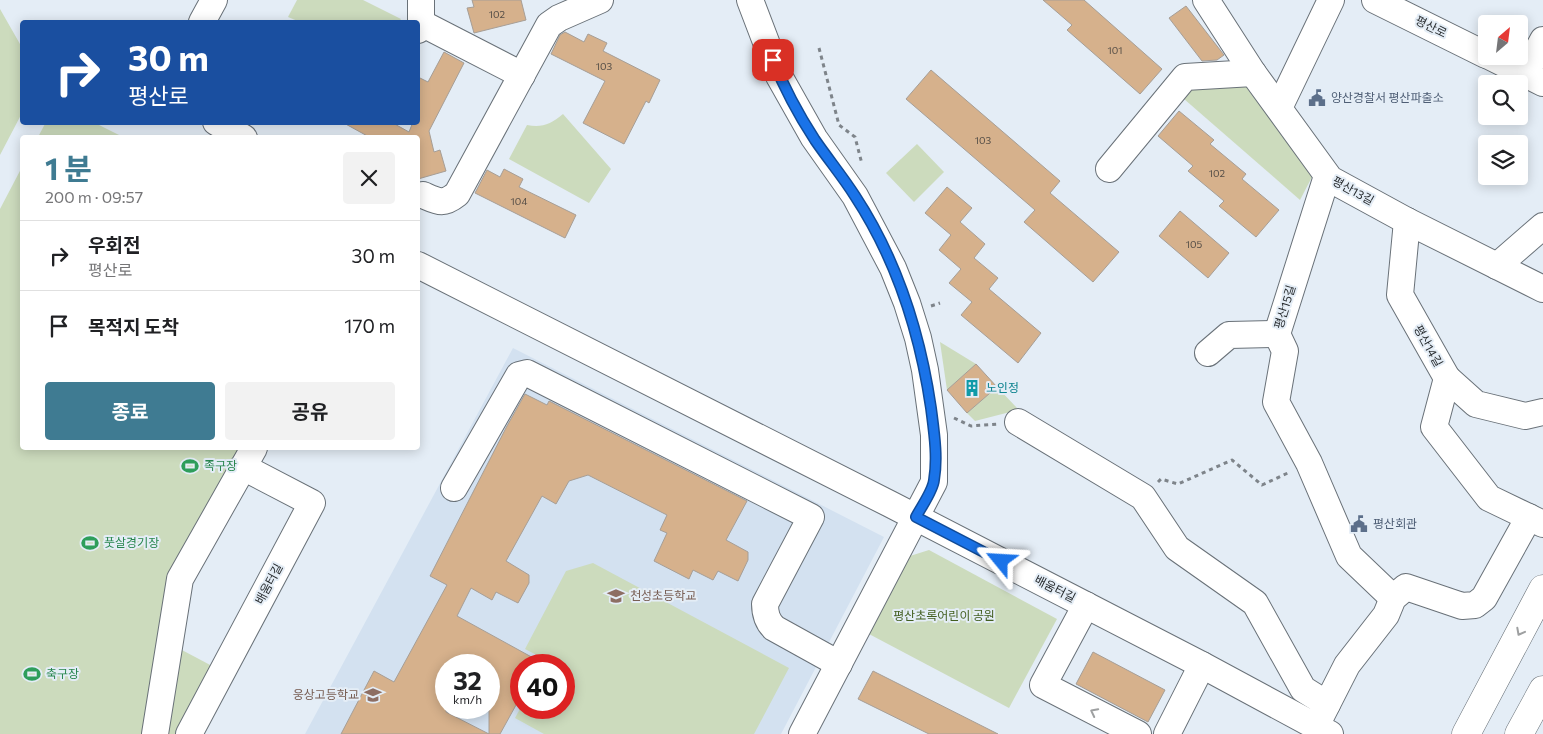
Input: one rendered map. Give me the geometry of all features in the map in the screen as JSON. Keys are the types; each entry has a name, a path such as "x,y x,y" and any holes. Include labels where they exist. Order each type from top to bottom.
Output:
{"main road":[{"path":"1466,734 1543,589"},
{"path":"1519,734 1541,699"}],"street":[{"path":"203,20 214,0"},
{"path":"750,0 779,76 814,138 855,196 877,234 893,268 907,303 925,370 934,434 934,482 802,734"},
{"name":"평산13길","path":"1206,0 1253,73 1327,176 1407,221 1543,289"},
{"path":"1279,108 1331,0"},
{"name":"평산로","path":"1375,0 1478,51"},
{"path":"424,195 438,202 448,201 458,194 549,25 587,3"},
{"path":"420,18 522,75"},
{"path":"1534,78 1543,40"},
{"name":"평산로","path":"1507,65 1534,78"},
{"path":"1109,169 1185,77 1253,73"},
{"path":"221,125 239,135"},
{"name":"평산15길","path":"1327,176 1276,334 1285,351 1276,402 1308,463 1349,556 1393,598"},
{"name":"평산14길","path":"1393,598 1406,587 1462,606 1475,605 1484,598 1536,520 1488,498 1434,427 1447,378 1400,295 1407,221"},
{"path":"1497,266 1543,226"},
{"name":"배움터길","path":"420,266 916,517 1202,665 1324,721"},
{"path":"1208,353 1229,335 1276,334"},
{"path":"454,488 519,375 527,373 811,517 765,604 765,612 768,622 774,628 839,664"},
{"path":"1447,378 1476,404 1525,416 1543,412"},
{"path":"1018,422 1143,497 1177,548 1255,603 1303,689 1324,721"},
{"path":"155,734 180,580 248,457"},
{"name":"배움터길","path":"189,734 312,503 248,457"},
{"path":"1324,721 1348,665 1386,615 1393,598"},
{"path":"1086,605 1044,685 1138,734"},
{"path":"1167,734 1202,665"}],"path":[{"path":"819,48 839,125 855,137"},
{"path":"927,308 940,303"},
{"path":"954,418 971,426 1018,422"},
{"path":"1143,497 1161,479 1178,484 1232,460 1262,485 1308,463"}],"shaded area":[{"name":"천성초등학교","path":"513,348 884,537 781,734 305,734"}],"green space":[{"path":"297,0 363,0 401,19 295,20 288,17"},
{"path":"0,9 20,44 20,117 0,155"},
{"path":"1188,80 1245,85 1312,177 1300,200 1176,92"},
{"path":"563,114 611,169 589,203 509,159 527,125 537,126 546,124"},
{"path":"44,125 99,125 119,135 39,135"},
{"path":"917,144 944,172 914,202 886,173"},
{"path":"20,171 20,450 239,450 169,576 147,723 141,734 0,734 0,209"},
{"path":"940,342 976,364 947,390"},
{"path":"997,387 1017,408 1014,411 975,421 967,413"},
{"name":"평산초록어린이 공원","path":"929,550 1057,619 1009,708 869,634 910,556"},
{"path":"593,563 789,668 754,734 544,734 517,719 575,719 575,654 535,654 525,649 566,571"},
{"path":"180,649 214,667 178,734 167,734"}],"building":[{"path":"472,0 521,0 526,20 474,33 467,8 474,7"},
{"path":"1043,0 1084,0 1162,69 1140,94 1067,30 1072,25"},
{"path":"1186,6 1224,55 1217,60 1202,61 1169,18"},
{"path":"565,32 584,42 588,34 607,43 603,51 660,80 649,103 646,101 624,144 583,123 605,81 551,54 560,35"},
{"path":"444,52 464,63 429,131 434,152 440,150 446,171 420,178 420,135 366,135 347,125 396,125 409,132 412,125 420,125 420,78 428,82"},
{"path":"931,70 1060,181 1050,193 1119,252 1093,282 1024,222 1035,210 906,99"},
{"path":"1179,111 1214,140 1210,144 1246,174 1242,179 1279,210 1256,237 1219,206 1224,201 1188,171 1193,166 1158,136"},
{"path":"504,169 523,179 519,187 576,215 565,238 475,193 487,170 500,177"},
{"path":"947,187 972,208 960,222 985,244 974,258 998,278 989,289 1041,333 1018,363 961,315 972,302 949,283 961,269 939,250 951,235 925,213"},
{"path":"1180,211 1229,253 1208,278 1159,236"},
{"name":"노인정","path":"976,364 997,387 967,413 947,390"},
{"path":"525,394 547,405 549,401 747,501 726,540 748,552 748,560 738,581 718,571 713,580 693,570 689,579 654,561 667,533 660,530 667,515 588,475 569,481 556,504 542,496 506,561 529,575 529,583 518,603 496,592 492,600 471,588 457,616 526,654 510,654 510,716 500,734 341,734 374,671 394,682 447,585 430,576"},
{"path":"1093,652 1165,690 1148,722 1076,684"},
{"path":"873,671 998,734 929,734 858,699"}],"place":[{"name":"양산경찰서 평산파출소","path":"1317,98"},
{"name":"노인정","path":"972,388"},
{"name":"족구장","path":"190,466"},
{"name":"평산회관","path":"1359,524"},
{"name":"풋살경기장","path":"90,543"},
{"name":"천성초등학교","path":"616,596"},
{"name":"축구장","path":"32,674"},
{"name":"웅상고등학교","path":"373,695"}],"route":[{"path":"773,60 779,76 814,138 855,196 877,234 907,303 918,338 925,370 934,434 935,466 934,482 916,517 1001,561"}]}
